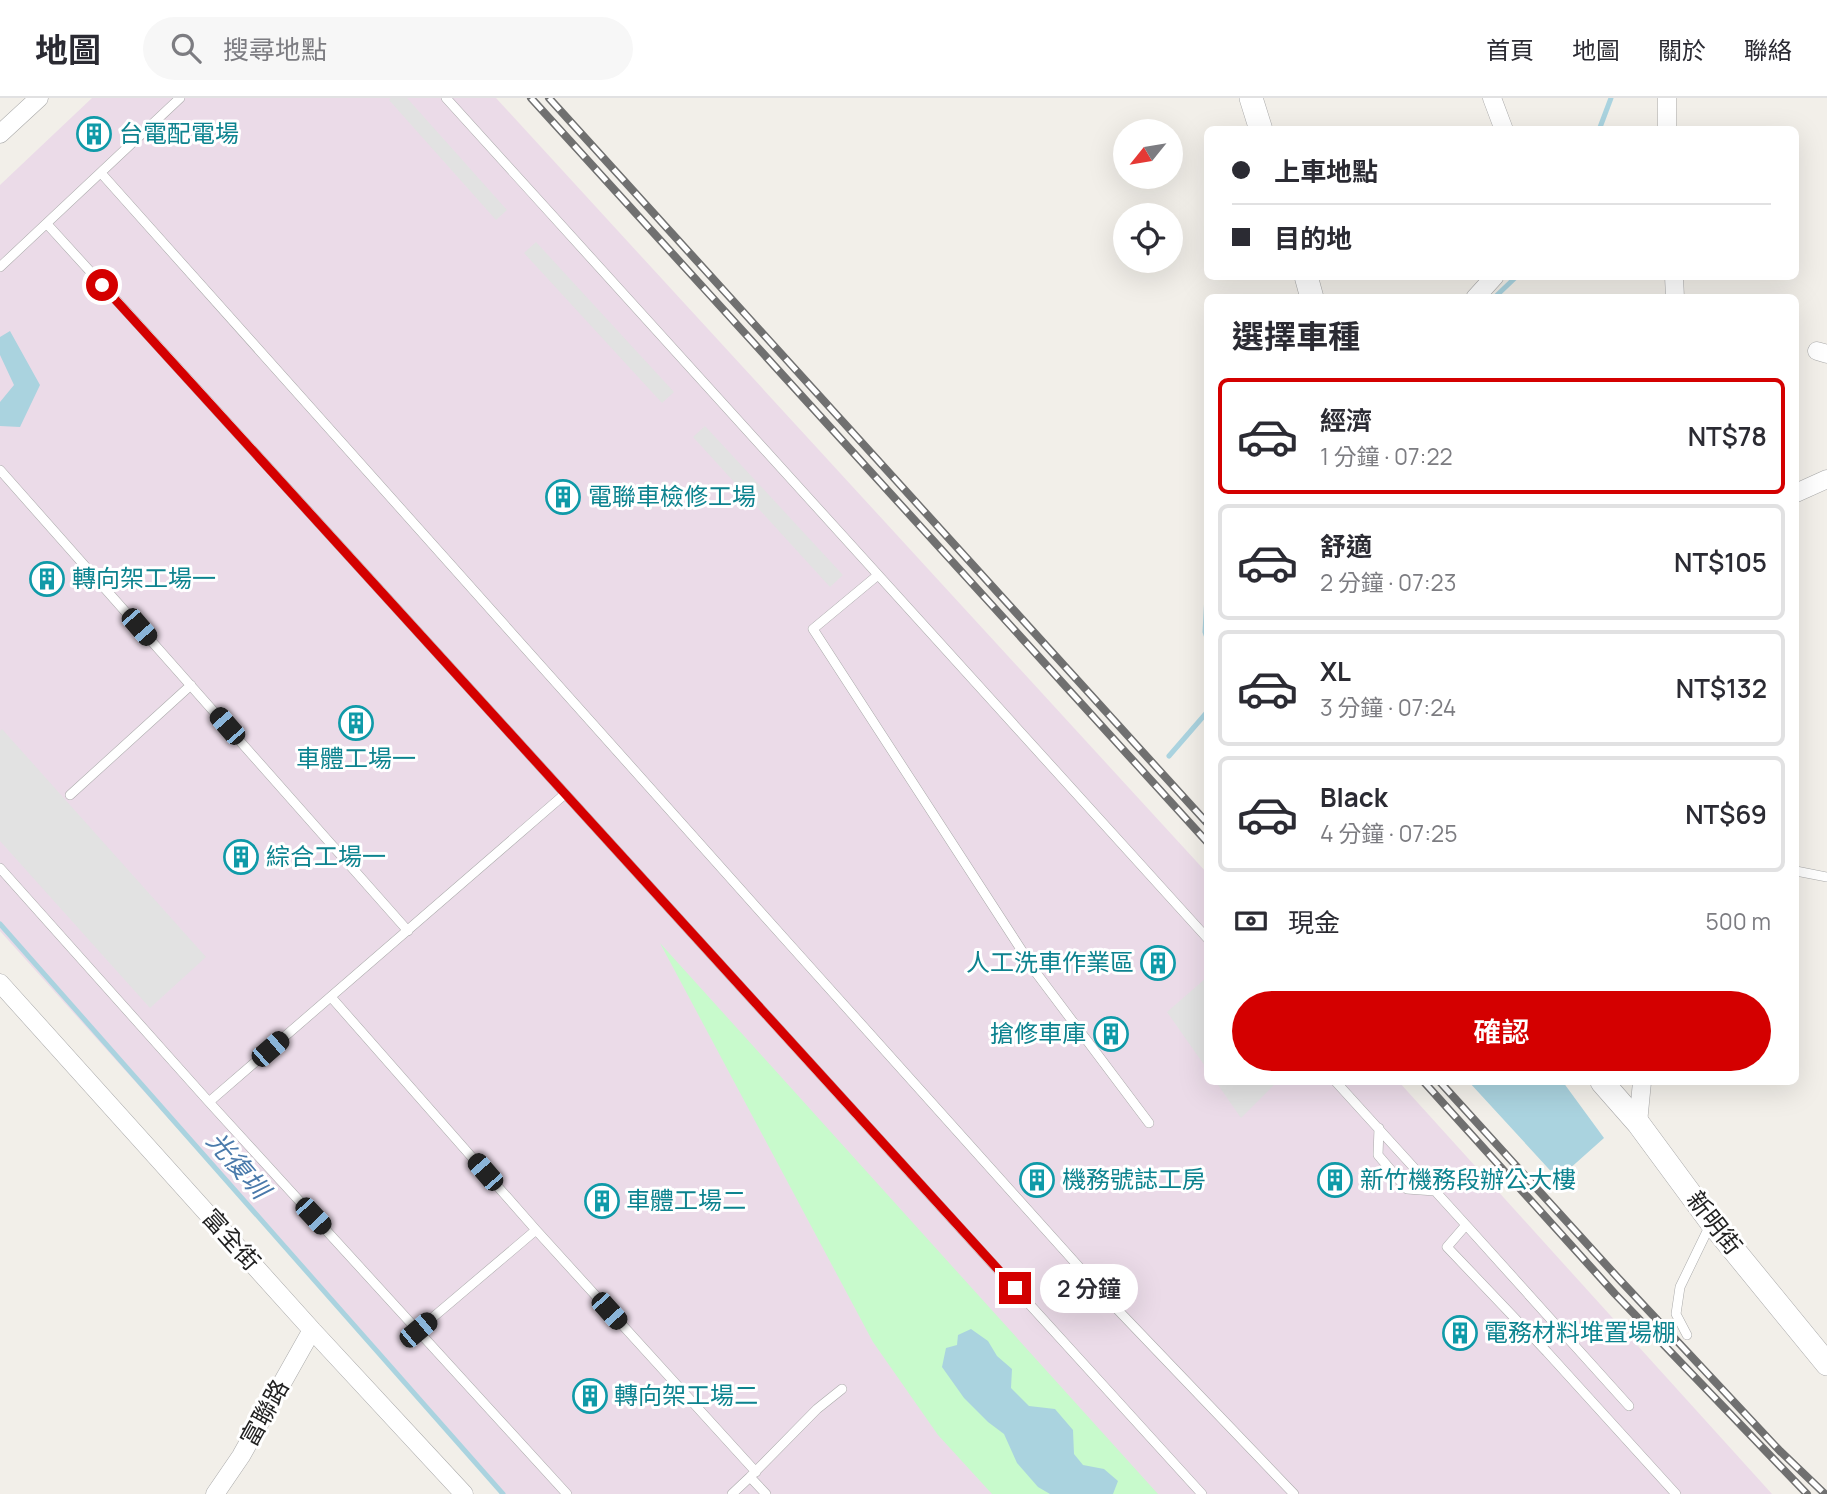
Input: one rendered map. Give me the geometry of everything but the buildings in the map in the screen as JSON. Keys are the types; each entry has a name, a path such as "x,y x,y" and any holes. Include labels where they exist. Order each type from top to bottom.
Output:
{"street":[{"path":"0,134 39,98"},
{"path":"1251,98 1260,126"},
{"path":"1492,98 1502,126"},
{"path":"1667,98 1668,126"},
{"path":"1479,294 1491,280"},
{"path":"1799,491 1827,479"},
{"name":"富全街","path":"0,983 312,1330 464,1494"},
{"name":"新明街","path":"1605,1085 1638,1123 1711,1222 1827,1364"},
{"path":"1638,1123 1642,1085"},
{"name":"富聯路","path":"215,1494 241,1456 312,1330"}],"lane":[{"path":"0,267 180,98"},
{"path":"446,98 1204,935"},
{"path":"101,173 1115,1307 1294,1494"},
{"path":"47,224 1202,1494"},
{"path":"0,470 408,931"},
{"path":"878,575 813,629 1037,974 1149,1123"},
{"path":"70,794 191,685"},
{"path":"209,1102 565,794"},
{"path":"0,868 209,1102 567,1494"},
{"path":"1799,872 1827,877"},
{"path":"331,997 753,1475 766,1494"},
{"path":"1339,1085 1629,1406"},
{"path":"1379,1128 1378,1155 1408,1189 1436,1191"},
{"path":"1687,1335 1676,1314 1680,1287 1711,1222"},
{"path":"1466,1225 1447,1247 1676,1494"},
{"path":"418,1330 536,1230"},
{"path":"732,1494 817,1409 842,1389"}],"shaded area":[{"path":"92,98 496,98 1204,870 1204,1085 1402,1085 1772,1494 501,1494 326,1294 0,931 0,185"},
{"path":"407,98 507,210 496,220 389,100"},
{"path":"536,242 674,392 662,403 524,253"},
{"path":"705,426 843,575 830,587 693,437"},
{"path":"2,729 206,957 150,1008 0,841"},
{"path":"1204,980 1204,1065 1167,1012"},
{"path":"1218,1085 1274,1085 1241,1118"}],"green space":[{"path":"660,943 1158,1494 992,1494 938,1435 873,1342"}],"water":[{"path":"10,331 40,385 20,427 0,426 0,402 14,385 0,355 0,337"},
{"path":"1472,1085 1565,1085 1604,1138 1558,1179"},
{"path":"971,1329 988,1341 997,1356 1012,1369 1011,1388 1029,1406 1055,1409 1073,1430 1074,1454 1083,1465 1104,1469 1118,1481 1113,1494 1050,1494 1038,1487 1017,1463 1004,1434 964,1398 942,1367 946,1348 957,1345 958,1335"}],"waterway":[{"name":"光復圳","path":"1600,126 1611,98"},
{"name":"光復圳","path":"1498,294 1513,280"},
{"name":"光復圳","path":"1169,756 1204,716"},
{"name":"光復圳","path":"0,924 503,1494"}],"railway":[{"path":"531,98 1204,839"},
{"path":"549,98 1204,820"},
{"path":"1427,1085 1615,1294 1807,1494"},
{"path":"1443,1085 1619,1279 1780,1451 1825,1494"}],"place":[{"name":"台電配電場","path":"94,134"},
{"name":"電聯車檢修工場","path":"563,497"},
{"name":"轉向架工場一","path":"47,579"},
{"name":"車體工場一","path":"356,723"},
{"name":"綜合工場一","path":"241,857"},
{"name":"人工洗車作業區","path":"1158,963"},
{"name":"搶修車庫","path":"1111,1034"},
{"name":"機務號誌工房","path":"1037,1180"},
{"name":"新竹機務段辦公大樓","path":"1335,1180"},
{"name":"車體工場二","path":"602,1201"},
{"name":"電務材料堆置場棚","path":"1460,1333"},
{"name":"轉向架工場二","path":"590,1396"}],"route":[{"path":"102,285 1015,1288"}]}
